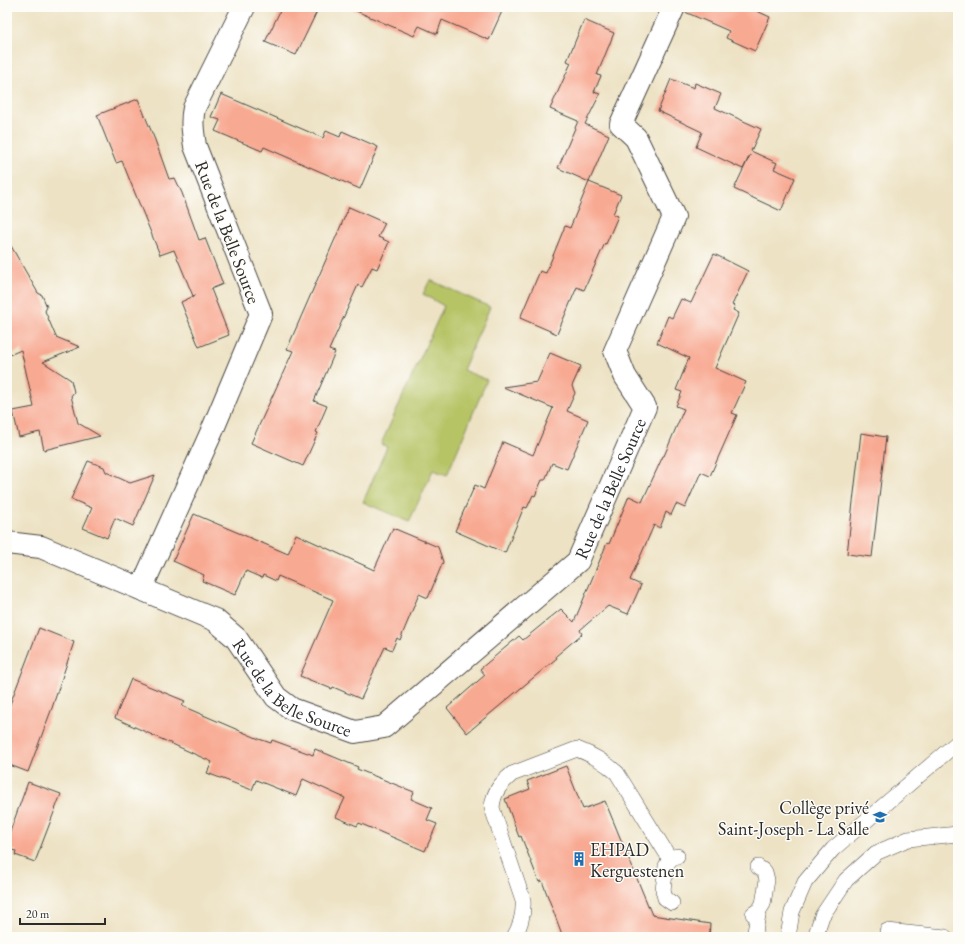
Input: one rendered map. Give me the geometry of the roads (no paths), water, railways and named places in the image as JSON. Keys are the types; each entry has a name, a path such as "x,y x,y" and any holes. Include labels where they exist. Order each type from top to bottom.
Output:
{"street":[{"name":"Rue de la Belle Source","path":"141,589 212,432 261,314 195,146 192,116 194,108 244,7"},
{"name":"Rue de la Belle Source","path":"7,543 41,547 214,620 236,638 276,697 292,709 355,732 384,727 578,561 645,407 625,376 615,351 674,217 636,138 621,124 674,7"}],"lane":[{"path":"788,937 792,912 805,882 833,849 958,742"},
{"path":"514,937 520,927 524,910 524,900 492,808 493,799 503,781 512,774 577,749 598,758 617,773 674,858 666,866 663,890 665,898 672,903"},
{"path":"815,937 822,916 846,880 876,853 908,839 958,834"},
{"path":"754,937 756,912 763,904 767,880 765,872 758,867"},
{"path":"887,930 945,937"}],"place":[{"name":"Collège privé Saint-Joseph - La Salle","path":"880,817"},
{"name":"EHPAD Kerguestenen","path":"579,859"}]}
